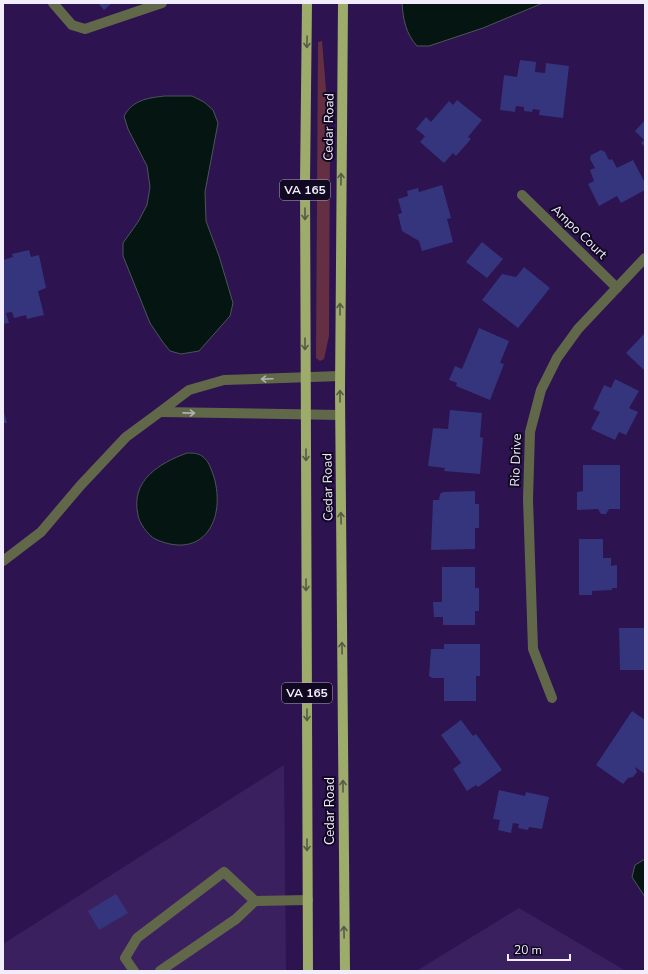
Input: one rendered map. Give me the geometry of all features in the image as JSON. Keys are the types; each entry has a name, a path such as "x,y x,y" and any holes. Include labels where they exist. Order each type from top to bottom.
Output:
{"main road":[{"name":"Cedar Road","path":"307,3 305,182 308,971"},
{"name":"Cedar Road","path":"343,3 340,415 345,971"}],"street":[{"path":"53,3 72,25 85,29 162,3"},
{"name":"Ampo Court","path":"522,195 617,288"},
{"name":"Rio Drive","path":"552,698 533,649 528,499 530,432 541,390 557,358 578,329 645,258"},
{"path":"3,561 41,532 80,486 126,437 189,390 209,383 224,380 340,376"},
{"path":"160,412 306,416 340,415"},
{"path":"134,971 125,958 137,938 224,872 255,901"},
{"path":"160,971 236,919 255,901 308,900"}],"shaded area":[{"path":"402,3 543,3 483,28 429,46 417,46 410,36 406,26"},
{"path":"322,41 330,138 329,336 324,359 320,361 316,358 318,42"},
{"path":"165,96 192,96 204,102 213,110 218,123 205,192 206,221 219,256 233,303 230,316 199,351 181,354 170,351 150,323 123,256 123,243 138,222 147,205 150,187 147,166 128,129 124,116 136,103"},
{"path":"187,453 200,455 211,468 217,493 217,508 214,521 207,532 198,540 187,544 172,544 155,539 142,525 138,515 138,492 149,475 167,462"},
{"path":"284,765 286,971 3,971 3,944"},
{"path":"645,859 645,897 632,877 635,865"},
{"path":"519,908 626,971 416,971"}],"building":[{"path":"98,3 112,3 104,10"},
{"path":"520,60 536,62 535,72 545,73 546,63 569,66 563,118 539,115 540,110 533,109 532,112 524,111 524,107 516,106 515,112 500,110 504,75 517,77"},
{"path":"457,100 482,120 468,137 471,139 456,156 453,153 444,163 420,142 425,136 416,129 426,117 431,122 449,101 453,105"},
{"path":"645,120 645,147 641,143 644,140 635,131"},
{"path":"601,150 605,152 609,160 612,159 617,168 633,160 645,183 645,190 621,203 617,196 599,206 588,184 594,181 590,170 595,168 590,159 591,155"},
{"path":"442,185 451,218 447,219 453,242 422,251 419,241 402,231 398,214 402,213 398,199 408,196 407,191 418,188 419,192"},
{"path":"482,242 503,259 487,278 466,262"},
{"path":"29,250 31,257 39,255 46,288 38,291 44,315 27,319 26,315 14,318 12,312 6,313 9,323 3,324 3,260 13,257 12,254"},
{"path":"524,267 550,288 518,328 482,300 502,274 516,277"},
{"path":"479,328 509,341 500,363 504,364 490,400 456,386 457,383 449,380 455,366 462,369"},
{"path":"645,333 645,371 626,353"},
{"path":"615,379 639,391 629,408 638,412 626,435 619,432 615,440 591,429 600,412 593,409 604,385 611,388"},
{"path":"3,409 7,423 3,423"},
{"path":"450,410 482,413 480,437 483,438 480,474 444,471 445,468 428,466 433,428 448,429"},
{"path":"583,465 620,465 620,509 609,509 606,514 601,514 598,509 577,510 577,492 583,491"},
{"path":"475,491 475,504 479,504 479,528 475,528 475,549 431,550 433,500 439,500 440,494 443,492"},
{"path":"579,539 603,539 603,558 611,558 611,566 617,565 617,588 612,588 612,590 592,591 592,595 579,595"},
{"path":"442,567 475,567 475,588 479,588 479,611 475,611 475,625 443,625 443,617 434,617 433,602 442,602"},
{"path":"619,628 645,628 645,670 620,670"},
{"path":"444,644 480,644 480,676 476,676 476,701 444,701 444,678 432,678 429,676 431,649 444,649"},
{"path":"632,711 645,720 645,774 635,767 637,772 633,777 628,778 623,784 596,765"},
{"path":"461,720 473,736 476,734 502,770 478,787 476,785 467,791 453,769 461,763 441,735"},
{"path":"499,790 525,796 526,792 549,797 542,829 529,827 528,830 518,828 519,824 513,823 511,833 498,830 500,820 493,819"},
{"path":"116,894 128,913 99,930 88,911"}]}
